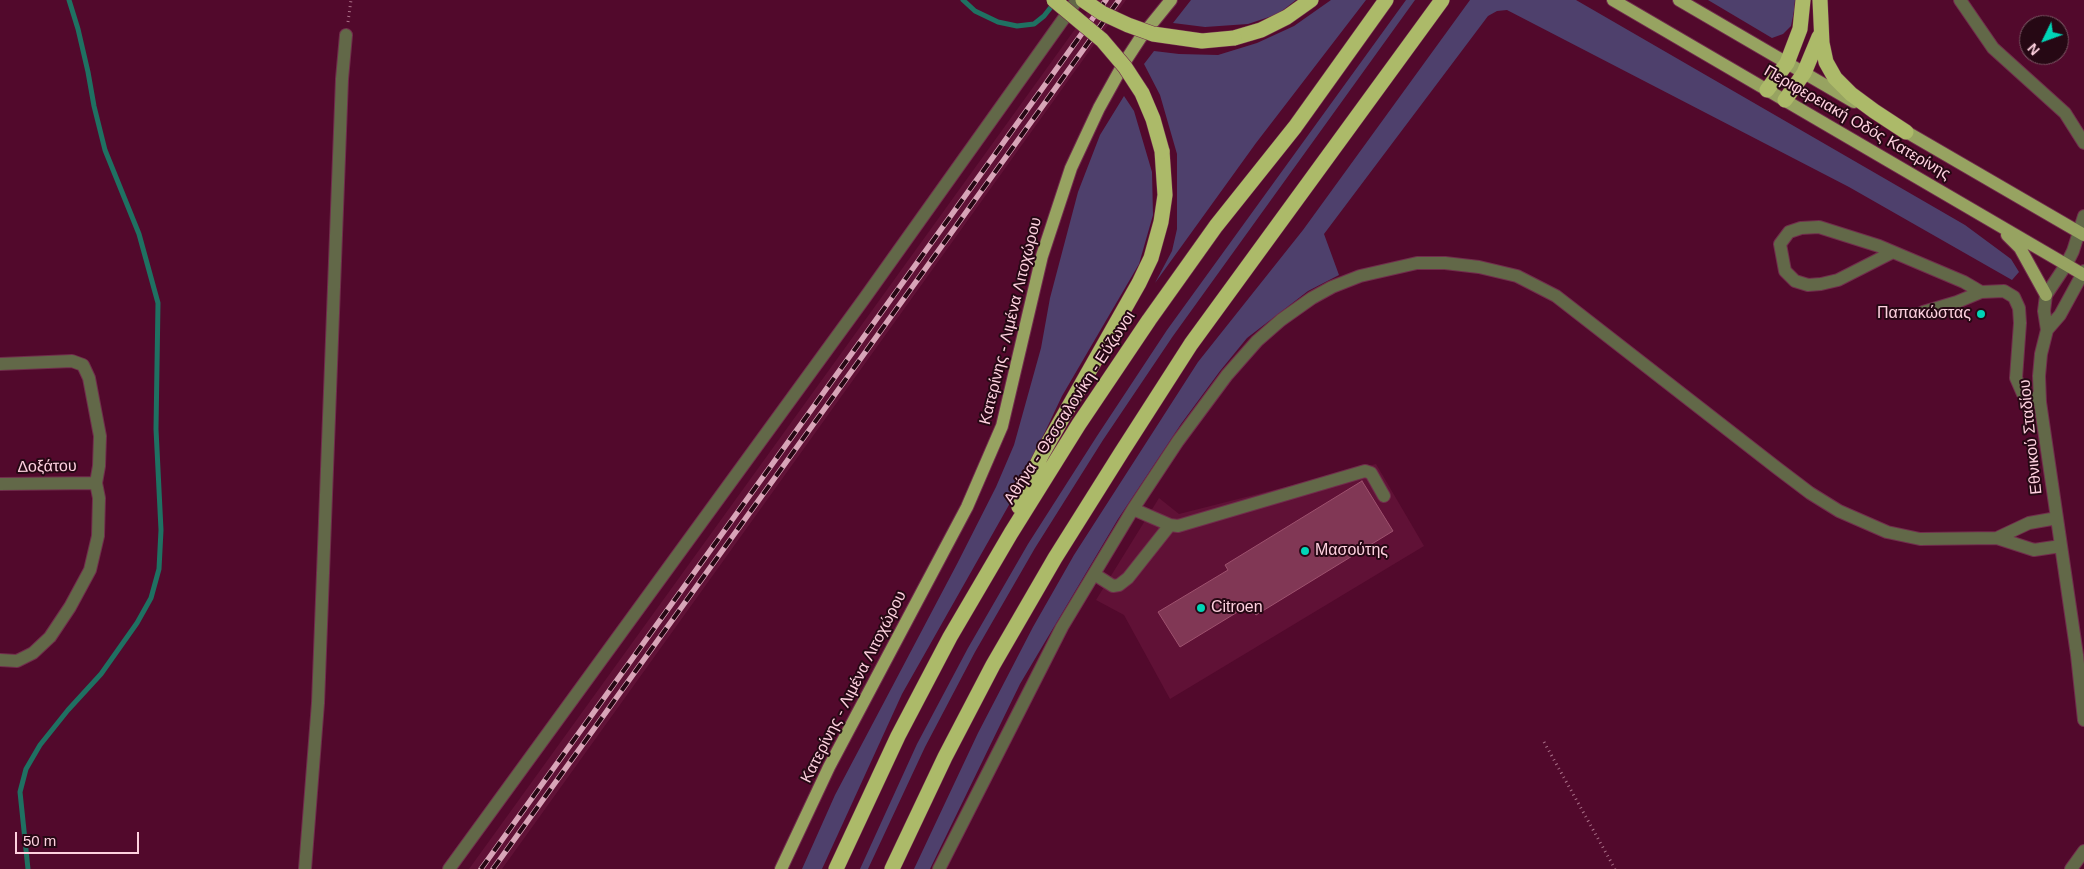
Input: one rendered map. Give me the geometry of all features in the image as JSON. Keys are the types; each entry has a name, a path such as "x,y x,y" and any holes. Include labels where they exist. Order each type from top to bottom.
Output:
{"highway":[{"path":"1010,533 1030,478 1139,284 1151,258 1162,222 1165,195 1162,151 1153,119 1142,93 1125,67 1102,40 1054,0"},
{"path":"1083,0 1102,13 1153,34 1202,41 1234,38 1260,30 1287,17 1311,0"},
{"name":"Αθήνα - Θεσσαλονίκη - Εύζωνοι","path":"836,869 898,736 950,636 1010,533 1079,424 1154,312 1216,226 1295,127 1386,0"},
{"path":"892,869 945,757 993,665 1055,558 1121,453 1191,344 1442,0"},
{"path":"1767,90 1787,62 1800,29 1804,0"},
{"path":"1820,0 1822,43 1826,62 1835,78 1851,94 1906,132"},
{"path":"1785,100 1804,73 1818,42 1822,23"}],"main road":[{"name":"Κατερίνης - Λιμένα Λιτοχώρου","path":"781,869 829,767 967,507 1002,426 1042,256 1071,168 1099,108 1124,63 1141,37 1171,0"},
{"name":"Περιφερειακή Οδός Κατερίνης","path":"1613,0 2083,274"},
{"name":"Περιφερειακή Οδός Κατερίνης","path":"1679,0 2082,234"},
{"path":"1995,222 2020,248 2046,295"}],"street":[{"path":"449,869 864,299 1077,0"},
{"path":"1960,0 1993,48 2065,113 2084,143"},
{"path":"305,869 318,703 342,79 346,35"},
{"path":"2047,330 2044,311 2046,295 2066,265 2082,234 2084,216"},
{"path":"1893,252 1838,280 1808,285 1795,281 1785,271 1780,244 1789,232 1801,228 1819,227 1893,252 1964,282 1981,292"},
{"path":"939,869 1062,627 1133,509 1178,441 1227,375 1257,341 1281,320 1332,286 1360,276 1417,263 1445,263 1479,267 1516,276 1556,296 1777,468 1810,493 1839,511 1887,532 1920,539 1997,538 2034,550 2061,546"},
{"path":"2047,330 2060,315 2083,274"},
{"path":"1923,312 1957,302 1981,292 2004,291 2014,297 2019,308 2016,378 2018,387 2023,394 2040,402"},
{"name":"Εθνικού Σταδίου","path":"2047,330 2041,354 2040,402 2077,655 2084,720"},
{"path":"0,364 72,361 83,365 89,378 100,436 100,466 96,482 99,498 98,536 90,570 70,606 50,636 34,653 17,661 0,660"},
{"path":"1133,509 1170,525 1178,526 1365,471 1371,473 1384,496"},
{"name":"Δοξάτου","path":"0,484 96,482"},
{"path":"1997,538 2029,523 2057,518"},
{"path":"1094,574 1113,586 1119,585 1128,578 1170,525"},
{"path":"2071,869 2084,850"}],"path":[{"path":"346,35 351,0"},
{"path":"1544,742 1615,869"}],"shaded area":[{"path":"1096,0 1126,0 502,869 469,869"},
{"path":"1191,0 1296,0 1278,14 1248,24 1205,27 1173,23"},
{"path":"1331,0 1366,0 1256,143 1155,283 1172,251 1177,229 1177,154 1160,95 1144,64 1154,51 1218,55 1257,43 1294,26"},
{"path":"1406,0 1415,0 1173,336 1103,440 1035,548 975,652 925,747 868,869 860,869 917,744 968,648 1028,544 1167,330"},
{"path":"1470,0 1576,0 1965,225 2011,259 2019,272 2012,280 1849,187 1507,10 1497,11 1488,16 1324,234 1339,275 1308,291 1247,338 1181,424 1118,519 1020,684 930,869 914,869 978,733 1033,627 1074,555 1198,362 1303,230"},
{"path":"1708,0 1795,0 1791,26 1783,34 1772,38"},
{"path":"1124,96 1134,111 1152,172 1153,215 1139,264 1062,396 1018,489 902,694 822,869 802,869 835,795 957,564 996,487 1014,445 1041,348 1050,298 1078,192 1100,135"},
{"path":"1376,464 1424,546 1170,699 1124,615 1096,600 1159,498 1179,514"}],"building":[{"path":"1362,481 1393,531 1256,615 1249,605 1180,647 1158,612 1228,570 1225,565"}],"waterway":[{"path":"28,869 20,792 26,769 40,745 68,710 101,674 137,623 151,598 159,569 161,530 156,429 158,303 139,234 105,150 78,29 69,0"},
{"path":"963,0 975,11 998,22 1017,26 1034,24 1044,16 1055,2"}],"railway":[{"path":"481,869 1106,0"},
{"path":"493,869 1119,0"}],"place":[{"name":"Παπακώστας","path":"1981,314"},
{"name":"Μασούτης","path":"1305,551"},
{"name":"Citroen","path":"1201,608"}]}
